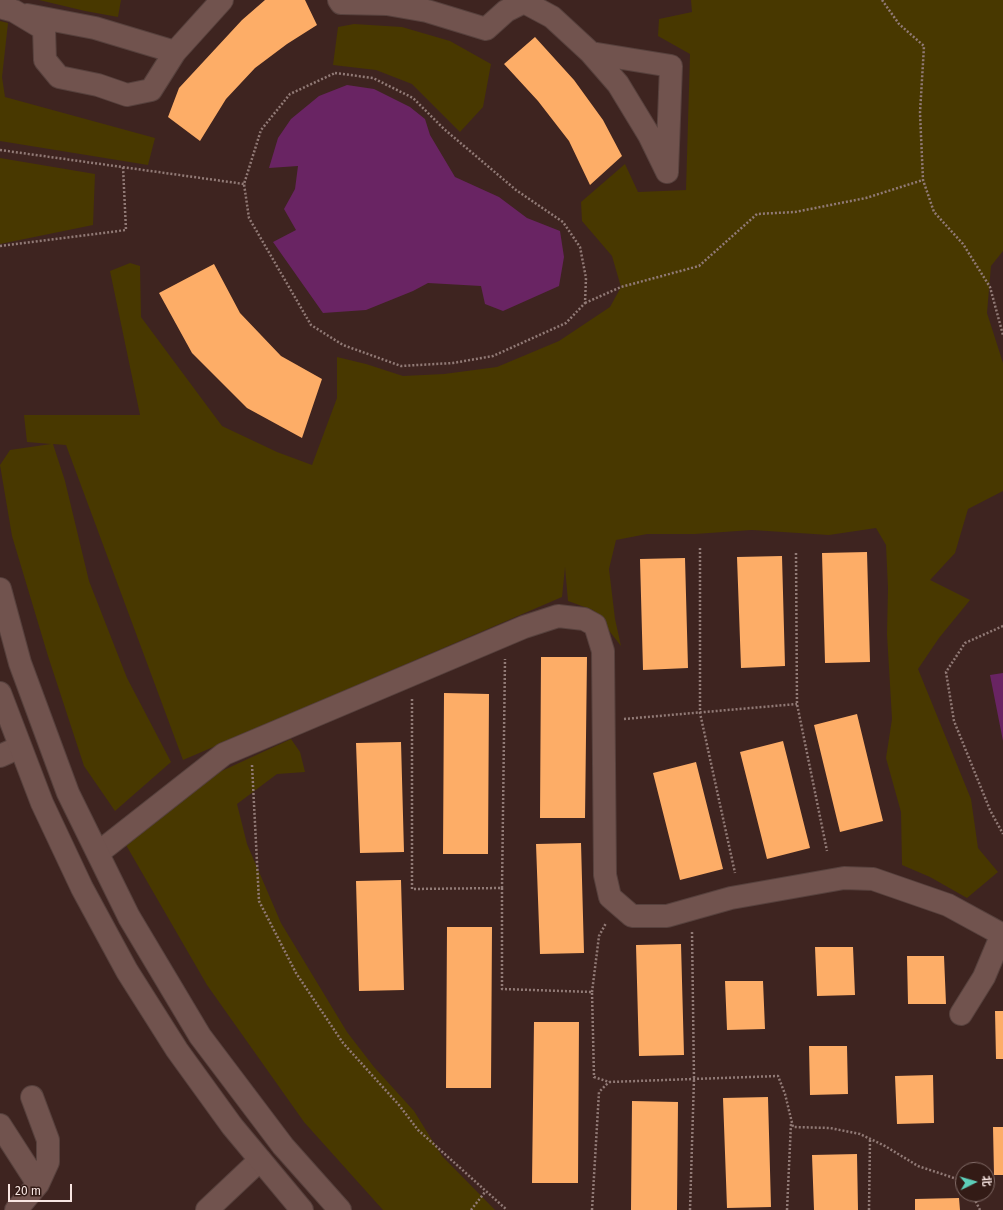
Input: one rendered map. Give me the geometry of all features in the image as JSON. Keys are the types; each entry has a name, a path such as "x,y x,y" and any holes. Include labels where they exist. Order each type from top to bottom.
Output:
{"street":[{"path":"10,10 44,29 45,60 59,77 98,85 127,95 151,90 175,52 222,0"},
{"path":"339,0 341,3 387,4 427,10 486,29 506,11 523,1 552,17 591,53 618,84 649,135 667,172 671,66 591,53"},
{"path":"10,10 95,28 175,52"},
{"path":"0,588 20,664 68,793 129,918 200,1036 283,1146 340,1210"},
{"path":"98,853 224,754 524,627 558,616 584,619 595,625 603,651 605,875 610,897 632,916 668,916 739,897 844,878 873,879 948,905 1002,935 984,977 961,1014"},
{"path":"0,693 42,804 82,888 127,971 177,1050 232,1126 302,1210"},
{"path":"0,756 20,747"},
{"path":"16,1210 38,1184 48,1162 48,1140 32,1097"},
{"path":"0,1125 38,1184"},
{"path":"207,1210 260,1160"}],"path":[{"path":"882,0 899,24 924,46 920,113 923,180 934,212 963,244 990,287 1003,335"},
{"path":"585,303 586,278 580,247 563,222 516,190 444,129 413,98 373,78 335,73 290,94 261,130 244,184 249,218 311,326 343,345 401,366 453,363 493,356 566,323 585,303 621,287 699,266 757,214 795,212 866,198 923,180"},
{"path":"0,150 244,184"},
{"path":"0,246 126,230 123,167"},
{"path":"700,548 700,713 735,873"},
{"path":"796,553 797,704 827,851"},
{"path":"1003,626 965,643 946,672 954,721 990,810 1003,834"},
{"path":"502,895 505,635"},
{"path":"412,703 412,888 502,888 502,989 592,992"},
{"path":"604,721 797,704"},
{"path":"251,743 259,901 296,974 343,1042 399,1105 418,1130 506,1210"},
{"path":"617,903 599,936 592,992 594,1077 609,1082 778,1076 793,1127 830,1128 860,1134 918,1166 955,1178"},
{"path":"690,1210 694,1079 692,929"},
{"path":"592,1210 599,1092 609,1082"},
{"path":"788,1210 791,1119"},
{"path":"870,1139 870,1210"},
{"path":"471,1210 485,1192"}],"shaded area":[{"path":"39,0 121,0 118,17"},
{"path":"691,0 1003,0 1003,251 991,266 987,313 1003,363 1003,491 968,509 955,553 930,580 970,600 939,638 918,669 971,799 978,848 998,872 967,898 930,877 902,865 901,812 886,758 892,719 887,634 888,588 886,545 876,528 829,535 752,530 695,534 647,534 616,540 609,569 615,619 621,646 593,610 568,601 565,567 562,597 183,760 66,445 53,444 65,481 89,581 127,678 171,762 115,811 84,766 48,656 12,536 0,465 10,450 51,444 27,442 24,415 140,415 110,271 130,263 140,266 141,317 222,426 277,452 312,465 337,398 337,357 366,364 403,376 444,374 497,367 559,341 610,307 621,287 612,256 582,221 581,202 625,164 638,192 686,190 690,54 658,36 659,19 692,12"},
{"path":"0,21 8,23 2,77 5,97 155,138 148,165 0,141"},
{"path":"354,24 402,27 450,41 491,64 483,107 460,132 412,84 376,70 333,65 338,27"},
{"path":"347,85 374,89 410,107 425,119 430,135 455,177 499,197 527,218 560,231 564,257 559,286 503,311 485,304 481,286 428,283 413,291 366,310 323,313 273,242 296,230 284,209 295,189 298,166 269,168 278,138 291,119 319,96"},
{"path":"0,158 95,174 93,225 0,244"},
{"path":"1003,673 1003,741 990,675"},
{"path":"291,739 300,752 305,772 277,774 237,804 247,844 281,923 347,1032 374,1067 414,1111 442,1156 495,1210 383,1210 304,1122 207,985 126,845 213,775"}],"building":[{"path":"265,0 305,0 317,25 287,44 255,68 226,99 200,141 168,117 179,88 242,20"},
{"path":"535,37 574,80 603,120 622,156 590,185 569,141 538,101 504,64"},
{"path":"214,264 240,313 281,356 322,379 302,438 247,408 192,353 159,293"},
{"path":"867,552 870,662 825,663 822,553"},
{"path":"782,556 785,666 741,668 737,557"},
{"path":"685,558 688,668 643,670 640,559"},
{"path":"541,657 587,657 585,818 540,818"},
{"path":"444,693 489,694 488,854 443,854"},
{"path":"857,714 883,821 840,832 814,725"},
{"path":"783,741 810,848 767,859 740,752"},
{"path":"401,742 404,852 360,853 356,743"},
{"path":"696,762 723,869 680,880 653,773"},
{"path":"581,843 584,953 540,954 536,844"},
{"path":"401,880 404,990 359,991 356,881"},
{"path":"447,927 492,927 491,1088 446,1088"},
{"path":"681,944 684,1055 639,1056 636,945"},
{"path":"815,947 853,947 855,995 817,996"},
{"path":"907,956 944,956 946,1004 908,1004"},
{"path":"725,981 763,981 765,1029 727,1030"},
{"path":"995,1011 1003,1011 1003,1059 996,1059"},
{"path":"534,1022 579,1022 578,1183 532,1183"},
{"path":"809,1046 847,1046 848,1094 810,1095"},
{"path":"933,1075 934,1123 897,1124 895,1076"},
{"path":"768,1097 771,1207 727,1208 723,1098"},
{"path":"632,1101 678,1102 677,1210 631,1210"},
{"path":"993,1127 1003,1127 1003,1175 995,1175 995,1162 994,1162"},
{"path":"857,1154 858,1210 814,1210 812,1155"},
{"path":"955,1198 955,1202 959,1202 960,1210 915,1210 915,1199"}]}
